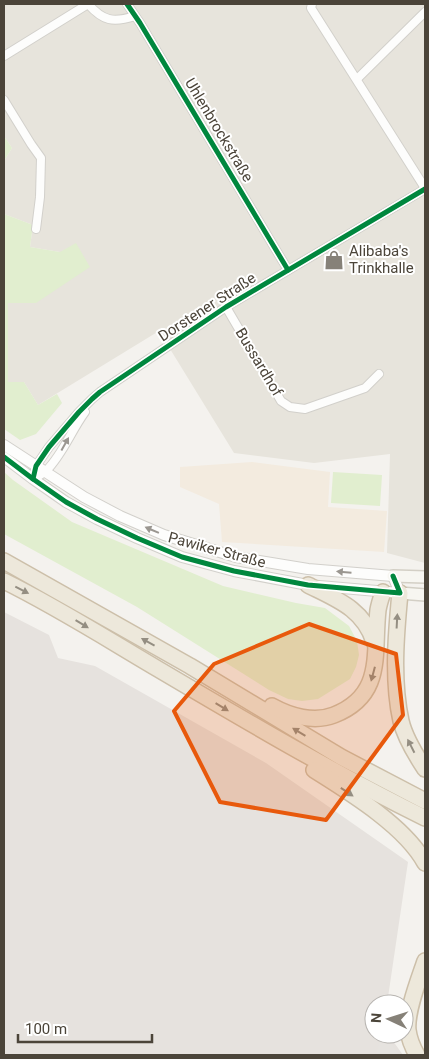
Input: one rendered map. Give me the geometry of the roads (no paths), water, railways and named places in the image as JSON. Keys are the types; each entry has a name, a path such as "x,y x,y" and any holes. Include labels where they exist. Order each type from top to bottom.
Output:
{"highway":[{"path":"4,561 190,666 341,757 425,802"},
{"path":"4,580 40,599 251,724 378,795 425,818"},
{"path":"308,585 342,602 358,614 368,626 376,651"},
{"path":"190,666 221,676 283,712 305,718 328,718 344,711 361,698 371,682 375,666 378,609 383,592"},
{"path":"400,593 396,652 397,691 401,722 411,748 425,769"},
{"path":"251,724 259,735 368,806 403,834 425,863"},
{"path":"417,1055 413,1048 408,1028 411,1005 425,961"},
{"path":"425,978 415,1022 421,1044 425,1050"}],"main road":[{"name":"Pawiker Straße","path":"393,576 425,577"},
{"name":"Pawiker Straße","path":"400,593 425,595"}],"street":[{"path":"4,56 88,4 97,14 109,20 122,20 135,16"},
{"name":"Uhlenbrockstraße","path":"127,4 288,270"},
{"path":"312,4 312,8 425,189"},
{"path":"357,79 425,12"},
{"path":"4,100 41,158 40,197 36,228"},
{"name":"Dorstener Straße","path":"33,479 36,466 49,447 100,392 226,307 425,189"},
{"name":"Bussardhof","path":"226,307 281,401 290,407 304,409 365,388 379,374"},
{"name":"Dorstener Straße","path":"33,479 45,472 60,454 76,425 100,392"},
{"name":"Pawiker Straße","path":"4,445 84,497 120,516 164,535 236,557 308,569 393,576"},
{"name":"Pawiker Straße","path":"4,457 66,502 137,538 182,557 234,571 308,585 400,593"},
{"path":"383,592 393,576"},
{"path":"393,576 400,593"}],"place":[{"name":"Alibaba's Trinkhalle","path":"334,260"}]}
